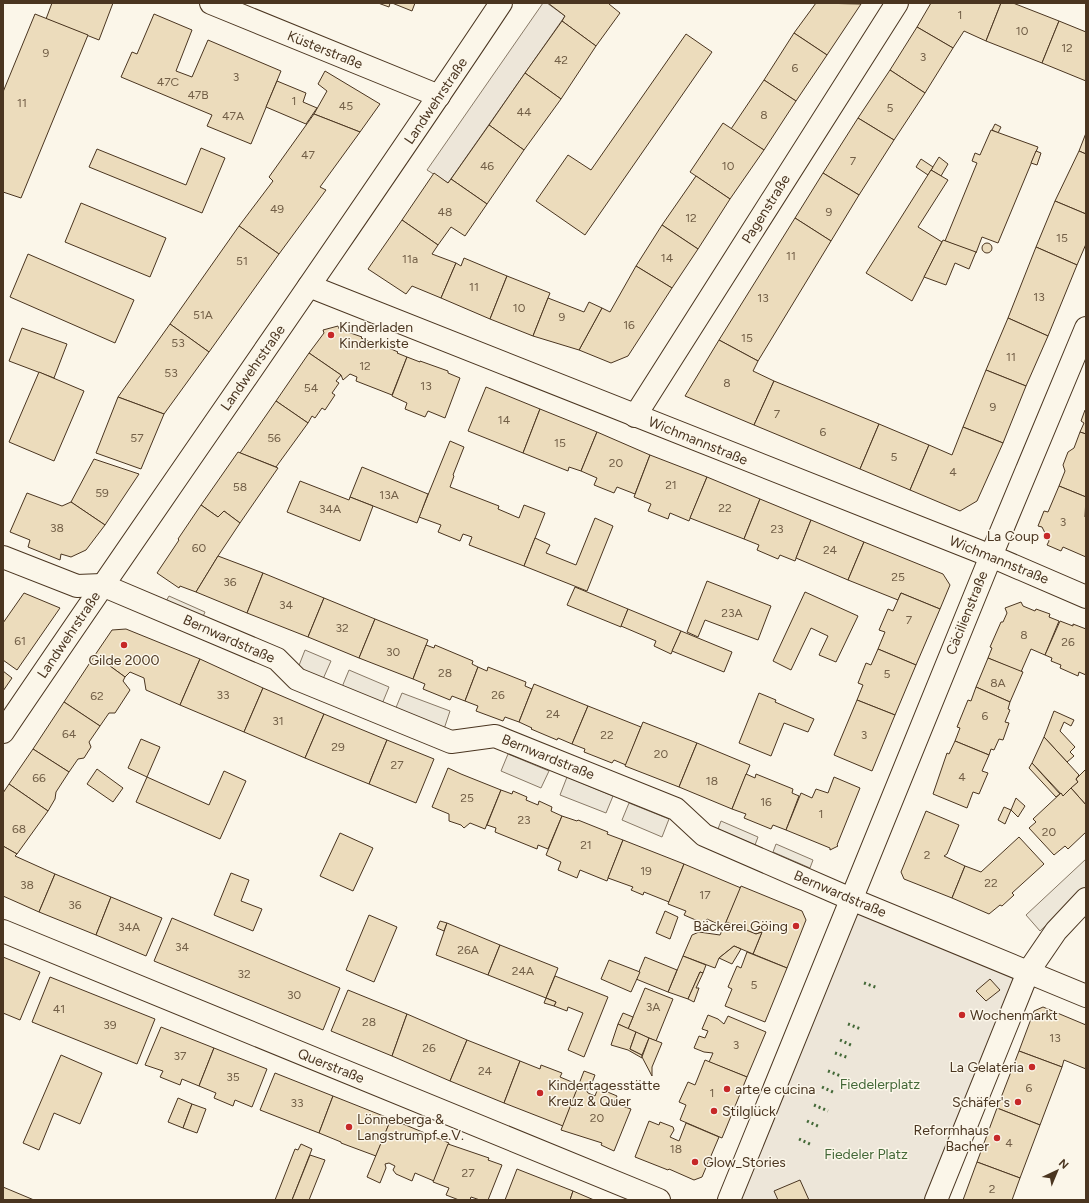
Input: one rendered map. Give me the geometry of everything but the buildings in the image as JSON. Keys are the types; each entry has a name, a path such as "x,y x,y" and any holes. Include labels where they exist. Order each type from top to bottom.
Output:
{"street":[{"name":"Küsterstraße","path":"211,3 439,96"},
{"name":"Landwehrstraße","path":"3,732 102,585 309,286 502,3"},
{"name":"Pagenstraße","path":"635,416 898,3"},
{"name":"Wichmannstraße","path":"309,286 990,556 1086,597"},
{"name":"Cäcilienstraße","path":"851,899 990,556 1086,328"},
{"name":"Bernwardstraße","path":"3,557 77,586 102,585 277,659 297,679 451,742 495,736 676,810 704,835 851,899 1086,996"},
{"path":"729,1200 851,899"},
{"path":"936,1200 1028,972 1056,931 1086,899"},
{"name":"Querstraße","path":"3,931 659,1200"}],"green space":[{"path":"543,3 547,3 565,16 448,183 427,170"},
{"name":"Fiedelerplatz","path":"851,899 1028,972 936,1200 729,1200"}],"shaded area":[{"path":"169,596 205,612 202,619 165,603"},
{"path":"305,650 331,661 323,679 298,668"},
{"path":"349,670 389,687 382,704 342,687"},
{"path":"402,693 450,711 444,729 395,710"},
{"path":"508,754 549,771 541,788 501,771"},
{"path":"567,777 613,796 606,813 560,795"},
{"path":"629,803 669,819 662,837 622,820"},
{"path":"721,821 758,837 755,845 718,829"},
{"path":"776,844 813,860 810,868 773,852"},
{"path":"1086,859 1086,888 1040,931 1026,915"}],"hedge":[{"path":"864,983 878,988"},
{"path":"848,1024 861,1029"},
{"path":"840,1040 853,1046"},
{"path":"835,1053 849,1058"},
{"path":"828,1071 841,1076"},
{"path":"822,1087 835,1093"},
{"path":"814,1105 828,1111"},
{"path":"807,1121 820,1127"},
{"path":"799,1139 812,1145"}],"place":[{"name":"Kinderladen Kinderkiste","path":"331,335"},
{"name":"La Coup","path":"1047,536"},
{"name":"Gilde 2000","path":"124,645"},
{"name":"Bäckerei Göing","path":"796,926"},
{"name":"Wochenmarkt","path":"962,1015"},
{"name":"La Gelateria","path":"1032,1067"},
{"name":"arte e cucina","path":"727,1089"},
{"name":"Kindertagesstätte Kreuz & Quer","path":"540,1093"},
{"name":"Schäfer's","path":"1018,1102"},
{"name":"Stilglück","path":"714,1111"},
{"name":"Lönneberga & Langstrumpf e.V.","path":"349,1127"},
{"name":"Reformhaus Bacher","path":"997,1138"},
{"name":"Glow_Stories","path":"695,1162"}],"park label":[{"name":"Fiedeler Platz","path":"866,1154"}]}
